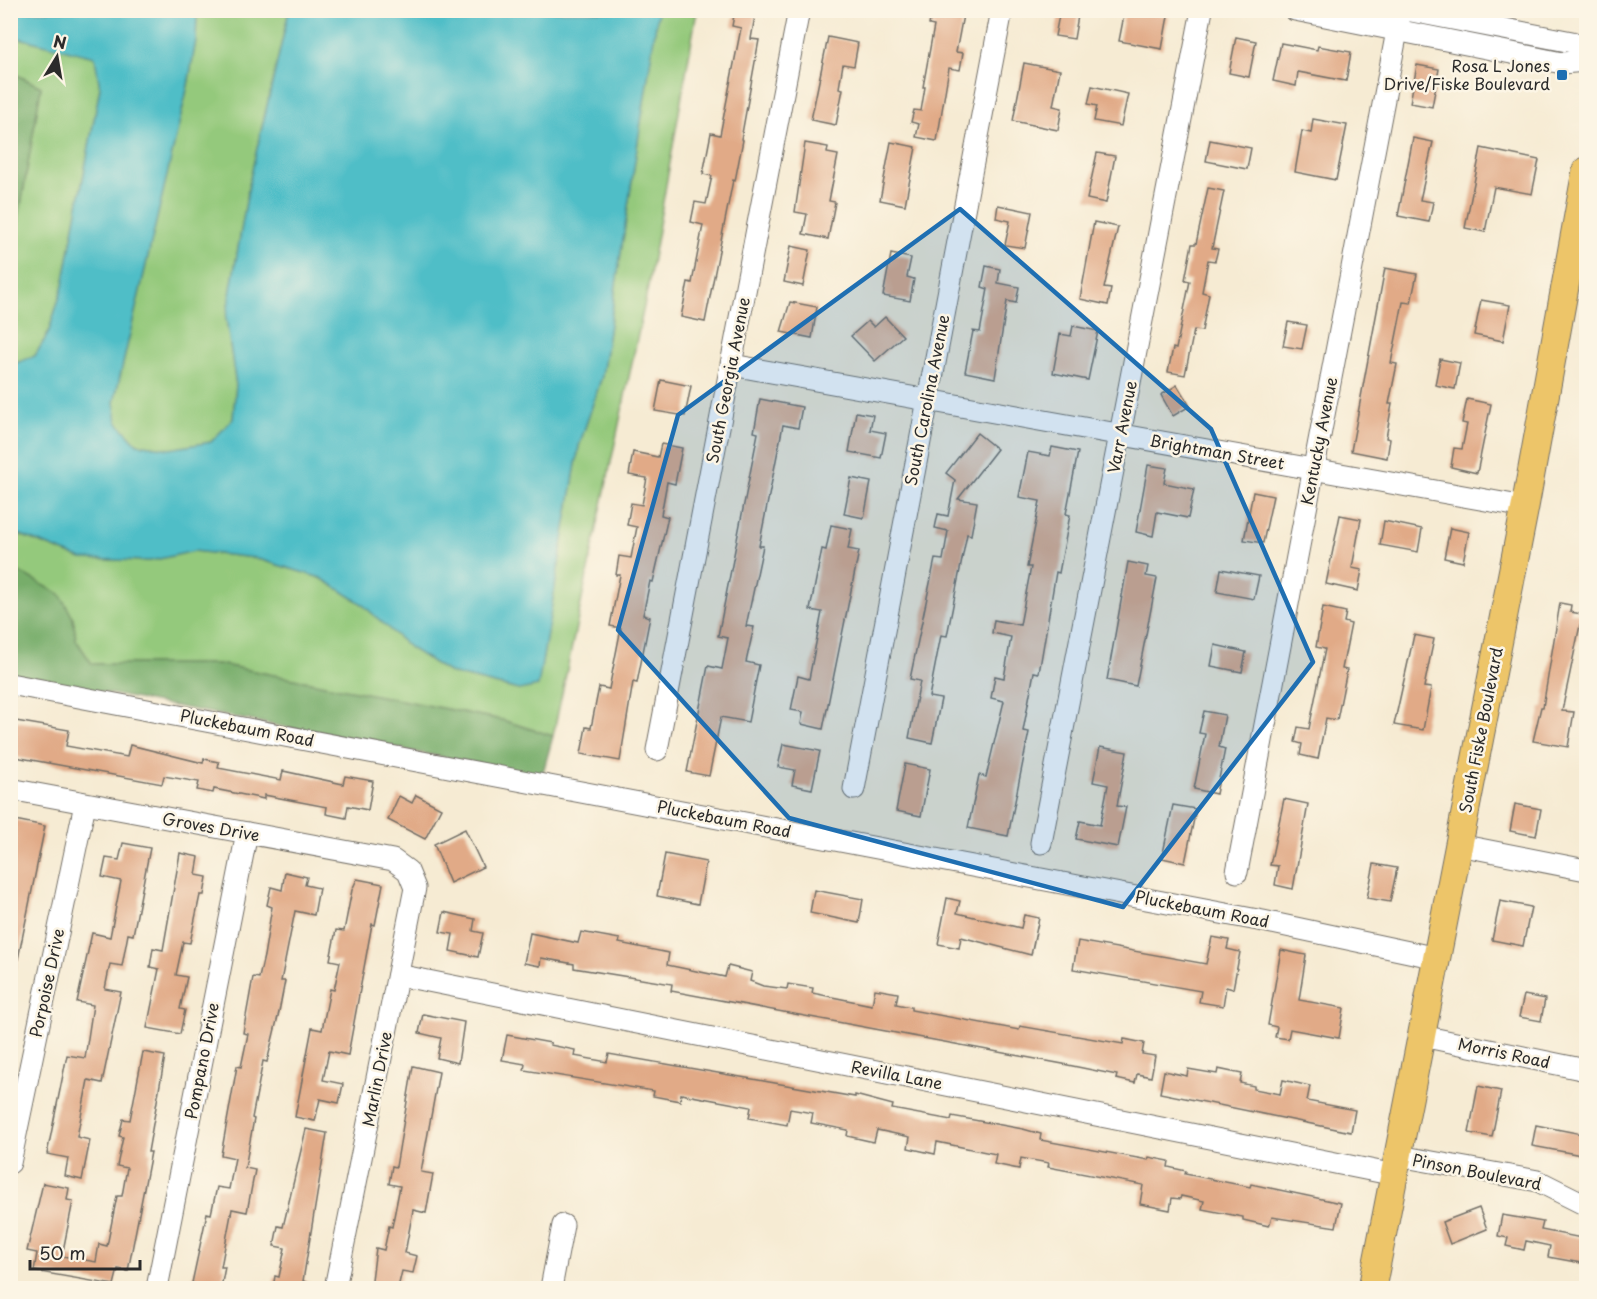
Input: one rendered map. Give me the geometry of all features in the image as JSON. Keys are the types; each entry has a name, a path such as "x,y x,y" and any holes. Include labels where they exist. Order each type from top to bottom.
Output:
{"main road":[{"name":"South Fiske Boulevard","path":"1372,1288 1525,507 1578,262 1587,171"}],"street":[{"name":"South Georgia Avenue","path":"657,750 799,10"},
{"name":"South Carolina Avenue","path":"854,789 1002,10"},
{"name":"Varr Avenue","path":"1041,843 1202,10"},
{"path":"1295,10 1399,21 1562,63 1587,61"},
{"path":"1406,10 1572,42 1587,49"},
{"name":"Kentucky Avenue","path":"1237,872 1399,21"},
{"name":"Brightman Street","path":"732,365 1525,507"},
{"name":"Pluckebaum Road","path":"10,684 1263,921 1437,958"},
{"name":"Groves Drive","path":"10,789 393,860 408,871"},
{"name":"Porpoise Drive","path":"10,1163 14,1122 85,804"},
{"name":"Pompano Drive","path":"157,1288 247,833"},
{"path":"1459,845 1587,870"},
{"name":"Marlin Drive","path":"335,1288 415,888 408,871"},
{"name":"Revilla Lane","path":"398,975 1397,1166"},
{"name":"Morris Road","path":"1422,1036 1587,1070"},
{"name":"Pinson Boulevard","path":"1397,1166 1538,1180 1587,1205"},
{"path":"551,1288 563,1225"}],"highlighted area":[{"path":"960,209 1211,429 1313,662 1123,907 789,818 618,630 678,415"}],"green space":[{"path":"193,11 289,11 250,179 226,318 236,385 233,419 211,442 171,449 137,444 117,422 114,402 188,85 196,40 197,13"},
{"path":"658,11 697,11 647,292 553,736 502,720 218,664 92,664 76,640 73,618 25,576 11,567 10,531 82,559 150,561 194,551 255,558 321,578 361,603 410,648 450,673 518,690 541,668 579,446 602,376"},
{"path":"11,36 95,57 100,88 63,286 48,334 35,356 11,365 11,264 41,87 11,72"},
{"path":"10,72 41,87 11,264"},
{"path":"10,567 60,594 73,618 76,640 92,664 218,664 502,720 553,736 542,776 11,675"}],"water":[{"path":"193,10 197,13 196,40 188,85 114,402 117,422 137,444 170,449 211,442 233,419 236,385 226,318 250,179 289,11 658,11 602,376 579,446 538,686 519,690 450,673 410,648 361,603 321,578 255,558 194,551 150,561 82,559 11,531 11,365 35,356 48,334 63,286 100,88 95,57 11,36 11,11"}],"building":[{"path":"735,10 756,10 751,39 759,40 741,139 743,140 705,322 681,317 688,282 692,283 703,225 691,222 695,202 706,204 712,176 703,174 711,133 720,135 741,28 732,26"},
{"path":"932,10 964,10 956,52 963,53 960,70 949,68 937,141 916,137 919,124 911,122 914,110 921,111 934,26 929,25"},
{"path":"1060,10 1079,10 1074,39 1055,36"},
{"path":"1125,10 1168,16 1162,49 1119,41"},
{"path":"828,37 858,43 854,66 843,64 839,88 843,89 836,125 811,120"},
{"path":"1236,37 1256,41 1249,77 1229,73"},
{"path":"1281,43 1317,50 1318,46 1351,52 1346,81 1298,72 1296,86 1273,81"},
{"path":"1024,63 1060,70 1053,106 1062,108 1058,130 1013,121"},
{"path":"1417,65 1439,69 1432,107 1410,103"},
{"path":"1092,86 1128,94 1121,126 1094,121 1097,106 1088,104"},
{"path":"1313,119 1347,125 1336,180 1295,172 1302,131 1311,133"},
{"path":"1413,138 1433,142 1420,200 1433,202 1429,222 1398,216"},
{"path":"1210,140 1251,148 1247,169 1206,161"},
{"path":"891,142 916,147 905,205 880,200"},
{"path":"805,143 828,147 827,153 838,155 829,201 835,202 828,239 803,234 807,214 795,212"},
{"path":"1481,148 1539,160 1532,194 1494,187 1485,232 1465,228"},
{"path":"1097,153 1115,156 1106,203 1087,199"},
{"path":"1208,188 1224,191 1212,248 1218,249 1215,261 1208,260 1202,292 1209,294 1202,331 1194,330 1185,375 1168,372 1173,348 1176,349 1190,281 1185,280 1192,244 1196,244"},
{"path":"998,205 1032,212 1025,248 1005,245 1010,221 996,218"},
{"path":"1094,222 1118,227 1104,288 1111,289 1108,305 1080,299"},
{"path":"791,246 810,250 803,286 784,282"},
{"path":"891,254 911,258 907,277 914,279 910,301 883,296"},
{"path":"986,266 1000,269 998,283 1019,287 1016,303 1007,301 995,378 965,372 973,331 980,332 988,289 982,287"},
{"path":"1385,268 1417,274 1411,303 1403,302 1391,363 1397,364 1389,404 1392,404 1386,438 1390,439 1387,458 1351,451"},
{"path":"1481,300 1510,305 1503,341 1474,335"},
{"path":"790,302 817,307 812,338 781,332"},
{"path":"885,317 903,336 875,361 851,336 868,321 874,327"},
{"path":"1288,322 1307,325 1302,349 1283,346"},
{"path":"1073,326 1098,331 1088,380 1053,373 1060,334 1071,336"},
{"path":"1440,359 1460,363 1455,389 1435,385"},
{"path":"661,380 691,386 685,416 655,411"},
{"path":"1177,385 1190,406 1173,416 1161,395"},
{"path":"760,399 802,407 798,428 783,425 759,546 763,546 746,626 754,627 746,662 759,665 748,722 721,717 709,776 687,772 708,666 722,669 728,638 718,636 758,433 754,432"},
{"path":"1467,399 1491,404 1477,473 1451,467 1454,448 1462,449 1467,424 1462,423"},
{"path":"856,412 873,415 870,430 886,433 881,458 849,452"},
{"path":"977,433 997,449 958,499 977,502 971,535 967,534 947,636 941,635 929,697 941,699 932,743 909,738 920,681 910,679 935,559 943,560 948,531 935,528 938,514 948,516 955,480 946,473"},
{"path":"661,444 682,448 675,484 667,482 661,515 668,517 643,615 650,617 637,683 633,682 620,761 581,754 586,727 591,728 599,687 609,689 621,628 610,626 620,575 616,575 619,556 631,558 637,527 627,525 631,503 642,505 647,478 629,475 633,452 658,457"},
{"path":"1052,447 1078,452 1066,514 1070,515 1059,573 1056,572 1039,673 1034,672 1023,731 1029,732 1008,836 968,828 979,775 986,777 1004,701 991,698 995,676 1004,678 1011,637 992,633 994,620 1020,625 1031,567 1027,567 1040,501 1019,497 1028,452 1050,456"},
{"path":"1148,465 1167,468 1164,483 1194,489 1188,518 1157,512 1153,536 1136,532"},
{"path":"851,478 871,482 864,518 844,514"},
{"path":"1253,492 1273,496 1263,543 1244,540"},
{"path":"1340,515 1361,519 1352,568 1362,570 1358,591 1326,584"},
{"path":"1384,521 1422,529 1418,552 1380,545"},
{"path":"831,525 852,529 848,549 859,551 823,729 801,724 803,712 791,710 798,676 809,679 822,612 810,610 822,549 826,550"},
{"path":"1450,528 1469,532 1463,562 1444,558"},
{"path":"1128,562 1148,566 1146,576 1157,578 1136,686 1107,680"},
{"path":"1221,569 1259,576 1254,599 1217,592"},
{"path":"1560,603 1571,605 1570,612 1587,615 1587,627 1580,625 1562,711 1574,712 1568,747 1533,741 1541,707 1543,707"},
{"path":"1323,607 1346,612 1344,622 1351,624 1342,669 1347,670 1337,720 1326,718 1318,759 1300,755 1302,744 1295,742 1298,727 1309,729 1325,649 1316,647"},
{"path":"1414,635 1434,639 1424,687 1431,688 1423,730 1394,725"},
{"path":"1215,645 1246,652 1242,672 1211,666"},
{"path":"1204,711 1225,715 1219,747 1225,749 1216,794 1194,789 1205,734 1199,733"},
{"path":"10,720 69,730 66,746 127,757 130,745 203,763 204,759 219,762 218,768 281,780 283,771 343,784 345,776 373,781 368,810 348,806 346,818 326,814 327,807 264,795 264,799 214,789 213,793 197,790 199,782 164,776 162,784 21,758 10,755"},
{"path":"783,744 820,751 812,789 792,785 795,770 778,767"},
{"path":"1100,747 1127,752 1117,806 1126,807 1118,847 1076,839 1080,821 1100,825 1108,785 1093,782"},
{"path":"905,764 930,769 921,816 896,811"},
{"path":"416,795 441,808 425,839 388,820 399,796 412,803"},
{"path":"1284,799 1308,804 1293,889 1275,885 1278,866 1270,865"},
{"path":"1515,804 1541,809 1536,836 1510,831"},
{"path":"1173,805 1196,809 1185,863 1162,858"},
{"path":"10,819 45,826 16,969 10,969"},
{"path":"465,829 483,867 450,883 434,844"},
{"path":"123,843 150,848 133,935 128,934 122,966 110,964 105,989 121,992 102,1083 88,1080 77,1137 90,1140 82,1180 65,1176 68,1158 47,1154 67,1055 85,1058 93,1005 77,1002 92,933 110,937 121,881 102,877 106,858 119,860"},
{"path":"180,853 199,857 196,875 207,877 204,895 200,895 190,943 183,942 176,975 187,977 180,1009 185,1010 180,1034 147,1028 159,969 150,967 153,948 163,950"},
{"path":"665,854 706,862 698,904 657,896"},
{"path":"1374,864 1397,868 1390,902 1367,898"},
{"path":"285,872 307,877 305,885 319,888 314,915 295,911 281,981 285,981 279,1012 267,1062 263,1061 252,1118 254,1119 245,1168 255,1170 247,1212 232,1209 221,1267 225,1267 221,1288 202,1288 203,1285 192,1283 207,1213 211,1214 217,1187 229,1189 235,1158 221,1155 237,1066 241,1067 248,1034 243,1033 253,977 259,978 264,956 272,907 267,905 271,887 282,890"},
{"path":"357,879 383,884 375,925 372,924 348,1055 329,1051 323,1080 343,1084 339,1103 320,1099 315,1121 295,1117 312,1028 322,1030 330,989 334,990 340,962 330,960 336,930 344,931 352,890"},
{"path":"814,890 863,899 859,923 810,913"},
{"path":"947,898 960,901 957,913 1021,928 1024,915 1039,918 1031,955 961,937 959,948 938,944"},
{"path":"1500,901 1531,907 1523,946 1492,940"},
{"path":"444,912 475,919 473,931 483,933 478,957 450,951 453,934 440,932"},
{"path":"581,932 620,939 619,943 669,953 667,965 725,977 728,966 752,972 750,981 763,986 787,989 788,984 813,988 812,993 872,1005 875,989 898,993 896,1004 911,1007 911,1010 1019,1030 1020,1026 1123,1044 1124,1039 1144,1043 1142,1054 1155,1056 1151,1077 1137,1074 1135,1083 1116,1079 1117,1075 1063,1064 671,991 672,984 574,968 574,964 541,958 540,966 524,963 530,933 578,943"},
{"path":"1212,937 1229,940 1227,949 1240,952 1233,989 1226,987 1223,1006 1199,1002 1201,991 1073,969 1078,941 1206,964"},
{"path":"1281,950 1306,955 1299,1000 1344,1008 1339,1038 1290,1029 1288,1039 1275,1037 1277,1027 1268,1025"},
{"path":"1524,995 1545,999 1541,1021 1519,1017"},
{"path":"423,1014 464,1022 458,1063 437,1058 441,1038 419,1033"},
{"path":"507,1035 575,1050 574,1056 607,1062 609,1054 855,1097 855,1095 893,1105 892,1109 951,1120 952,1116 1023,1129 1041,1134 1040,1140 1148,1160 1149,1157 1169,1161 1168,1167 1186,1171 1185,1174 1250,1187 1251,1184 1341,1203 1336,1227 1272,1217 1269,1226 1243,1220 1243,1217 1202,1209 1204,1201 1181,1196 1180,1199 1172,1198 1170,1210 1140,1204 1143,1185 1048,1167 1049,1163 1021,1158 1019,1169 994,1164 996,1154 937,1142 935,1154 908,1148 910,1137 877,1130 874,1142 847,1136 848,1130 811,1123 813,1113 790,1109 787,1125 749,1118 751,1107 681,1094 680,1101 653,1096 654,1091 524,1070 525,1064 502,1060"},
{"path":"143,1052 165,1056 148,1152 151,1152 128,1271 118,1269 114,1285 34,1271 37,1253 27,1251 43,1183 69,1188 67,1200 73,1201 62,1256 96,1262 99,1244 107,1246 117,1196 122,1196 127,1168 117,1166 123,1137 119,1136 123,1119 130,1120"},
{"path":"413,1066 439,1072 421,1172 433,1174 426,1213 413,1210 405,1253 417,1256 413,1273 402,1271 398,1288 371,1288 376,1248 384,1250 389,1226 392,1227 400,1186 389,1184 392,1166 396,1167"},
{"path":"1188,1069 1217,1074 1218,1069 1242,1074 1240,1083 1254,1086 1254,1089 1280,1094 1283,1080 1310,1086 1307,1101 1355,1110 1351,1132 1160,1093 1164,1071 1187,1076"},
{"path":"1478,1086 1501,1091 1492,1137 1469,1133"},
{"path":"1536,1125 1587,1135 1587,1156 1532,1146"},
{"path":"306,1129 327,1133 303,1281 310,1283 310,1288 273,1288 275,1276 279,1277 285,1248 274,1246 278,1226 283,1227"},
{"path":"1479,1208 1487,1229 1450,1244 1442,1222"},
{"path":"1502,1215 1543,1222 1541,1230 1587,1239 1587,1264 1548,1257 1550,1246 1526,1241 1524,1250 1506,1246 1508,1238 1498,1236"}],"place":[{"name":"Rosa L Jones Drive/Fiske Boulevard","path":"1562,75"}]}
